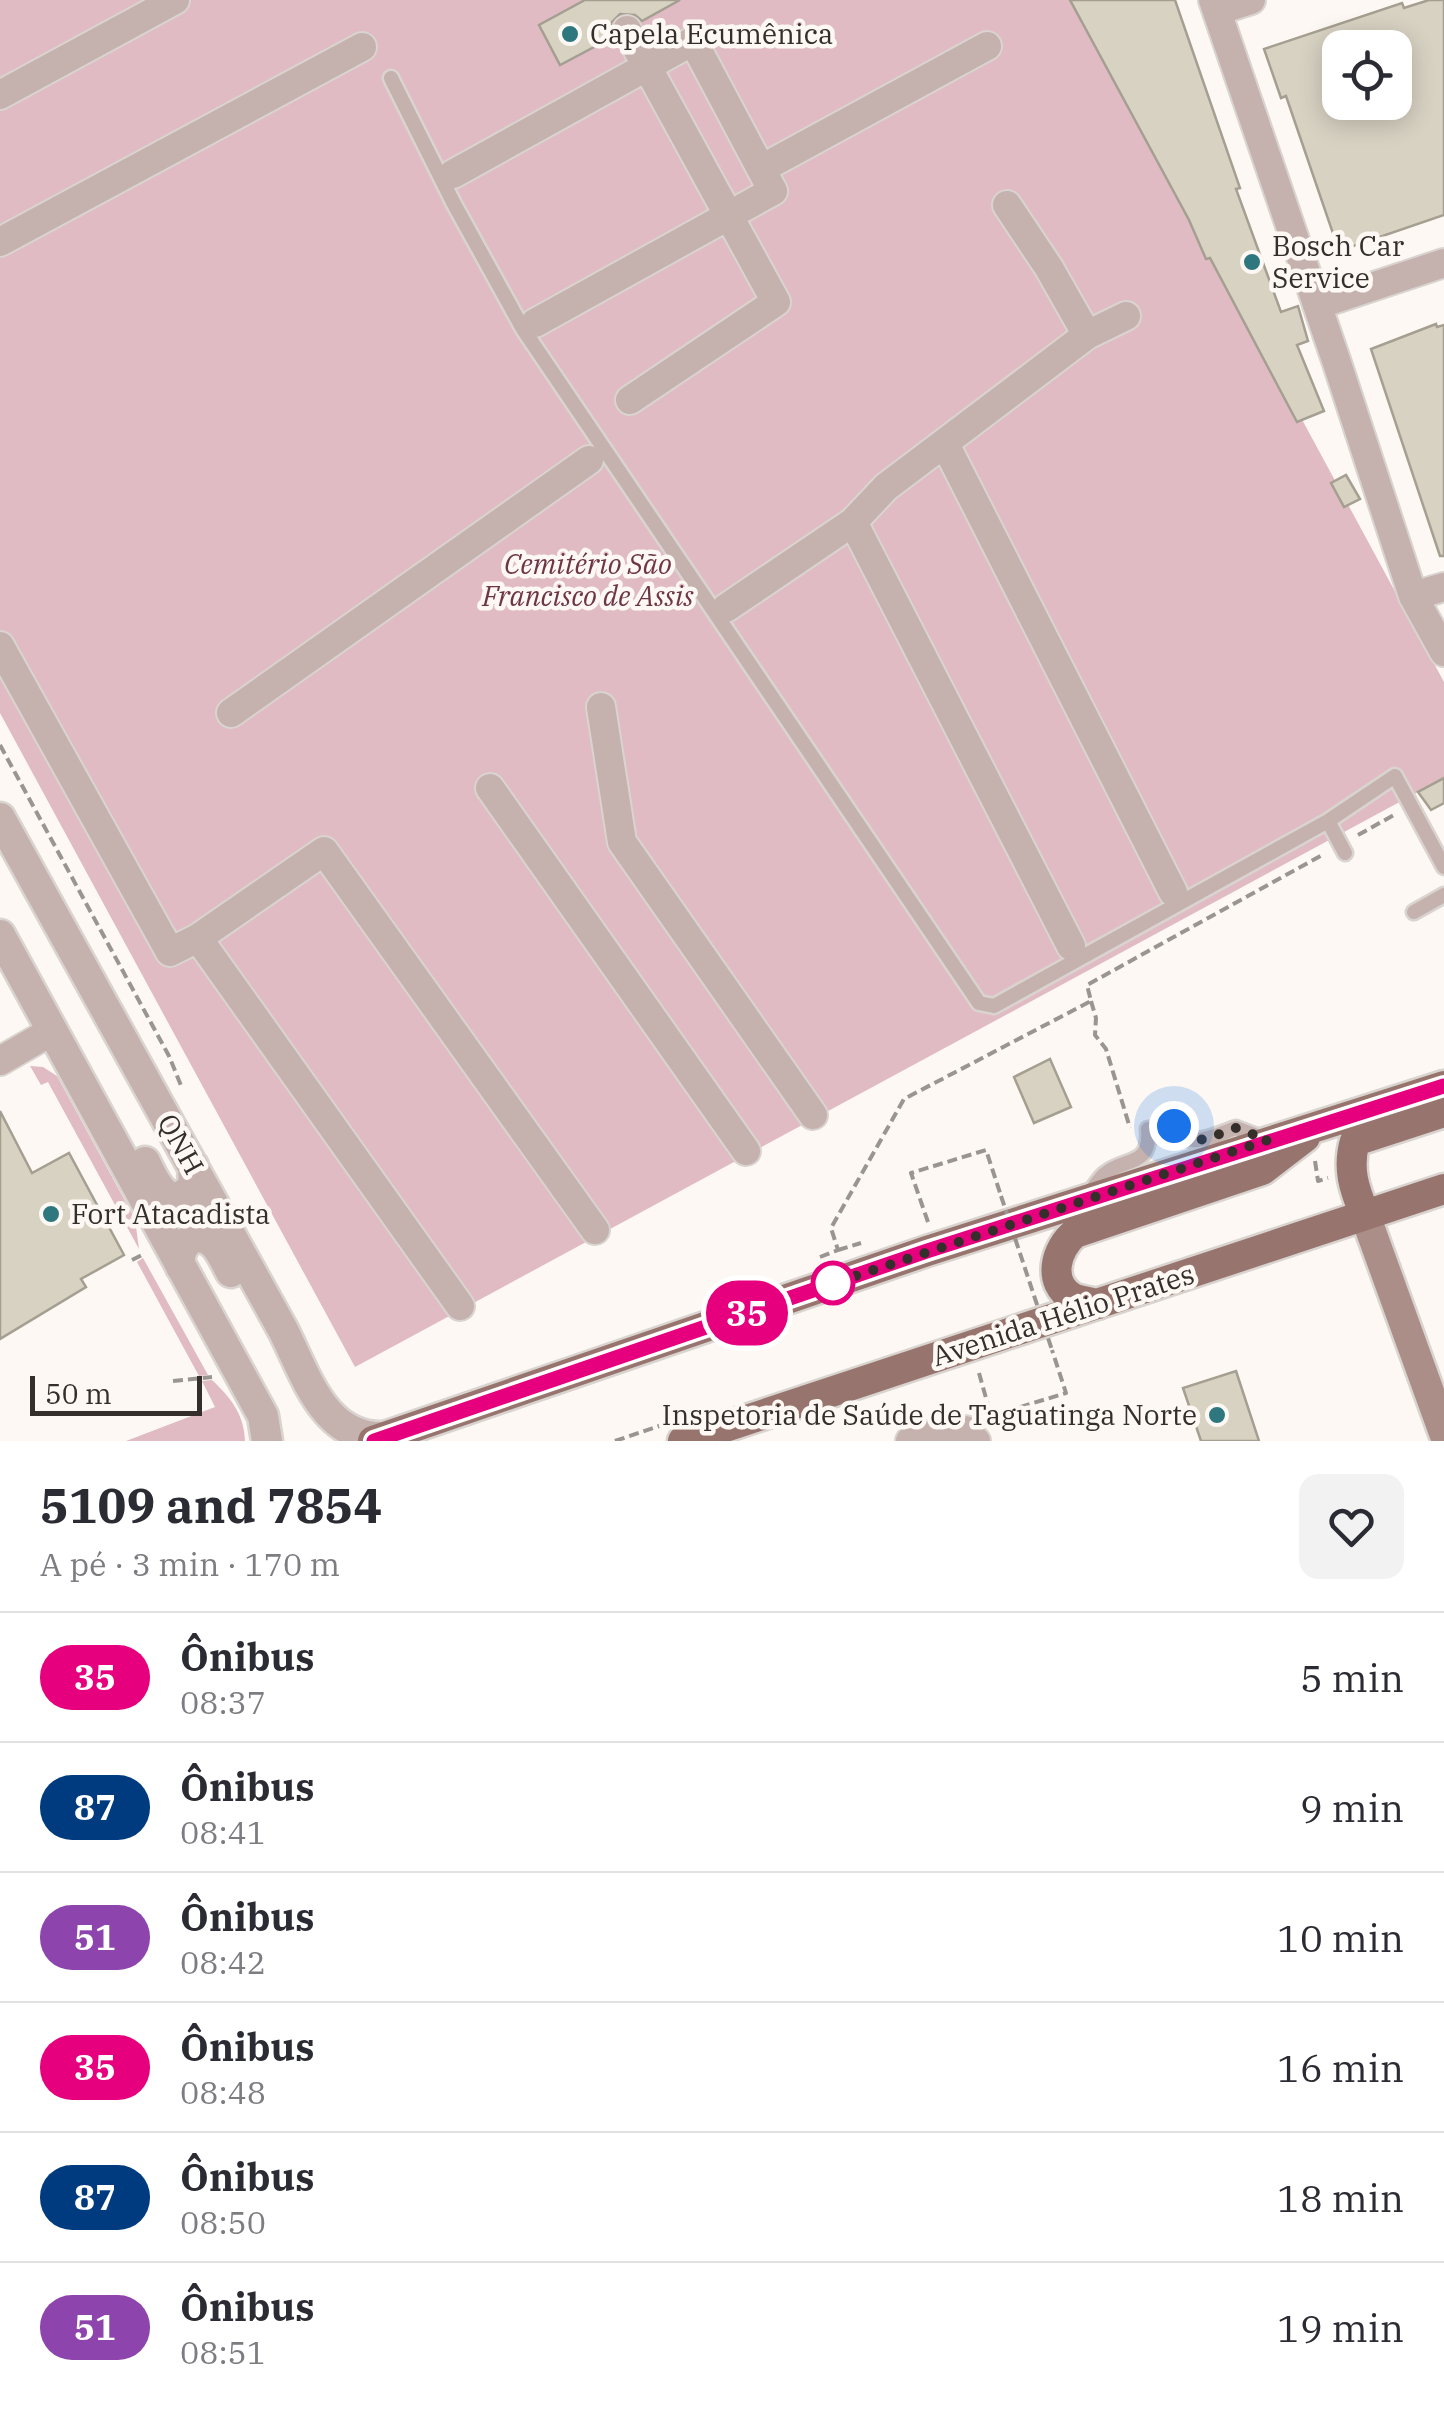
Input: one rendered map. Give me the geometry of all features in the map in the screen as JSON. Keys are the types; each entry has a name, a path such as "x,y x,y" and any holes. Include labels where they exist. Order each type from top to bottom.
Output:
{"main road":[{"path":"380,1439 927,1251 1444,1086"},
{"path":"1444,1112 1354,1141 1350,1158 1364,1214 1439,1401 1444,1433"},
{"path":"1098,1304 1073,1298 1056,1268 1060,1249 1075,1233 1262,1170 1324,1123"},
{"name":"Avenida Hélio Prates","path":"682,1441 1444,1189"}],"street":[{"path":"0,96 175,0"},
{"path":"1251,0 1215,6 1412,596 1444,652"},
{"path":"628,30 776,302 630,400"},
{"path":"453,174 692,41 773,192 535,323"},
{"path":"761,169 986,46"},
{"path":"0,242 362,47"},
{"path":"1007,205 1050,268 1086,335"},
{"path":"1317,305 1444,262"},
{"path":"726,608 853,522 886,487 1086,335 1126,316"},
{"path":"944,444 1173,892"},
{"path":"230,713 589,460"},
{"path":"853,522 1071,946"},
{"path":"1412,596 1444,586"},
{"path":"0,646 170,952 198,938 324,851 595,1230"},
{"path":"602,708 622,842 812,1115"},
{"path":"490,788 746,1151"},
{"name":"QNH","path":"0,818 331,1419 362,1437 380,1439"},
{"path":"0,935 263,1416 268,1441"},
{"path":"198,938 460,1306"},
{"path":"0,1061 52,1031"},
{"path":"98,1114 138,1148 164,1194 177,1197 190,1192 196,1180 193,1166"},
{"path":"181,1267 178,1254 184,1243 198,1237 212,1242 240,1288 283,1330"},
{"path":"910,1441 949,1429 965,1430 976,1441"}],"lane":[{"path":"392,78 454,204 523,329 979,1002 994,1006 1328,822 1396,776 1444,867"},
{"path":"1328,822 1343,849"},
{"path":"1414,912 1444,895"},
{"path":"1173,1121 1177,1132 1189,1141 1236,1128 1268,1140"},
{"path":"1081,1204 1106,1173 1142,1156 1148,1143 1148,1129"}],"path":[{"path":"0,745 169,1056 186,1100"},
{"path":"1134,1142 1106,1050 1095,1035 1096,1018 1086,985 1343,849 1411,806"},
{"path":"838,1250 831,1228 904,1099 1092,1001"},
{"path":"928,1222 911,1173 986,1150 1066,1394 991,1416 977,1368"},
{"path":"1314,1157 1318,1181 1351,1174"},
{"path":"820,1257 874,1239"},
{"path":"1006,1252 1025,1246 1034,1273 1056,1268"},
{"path":"132,1260 144,1254"},
{"path":"173,1381 212,1377"}],"green space":[{"name":"Cemitério São Francisco de Assis","path":"0,0 1075,0 1444,682 1444,778 355,1367 0,713"},
{"path":"30,1066 43,1067 57,1076 135,1219 139,1249 48,1082 41,1085"},
{"path":"143,1258 208,1375 199,1376 137,1262"},
{"path":"212,1380 235,1407 245,1441 126,1441 215,1407 202,1381"}],"building":[{"path":"585,0 680,0 642,21 635,15 620,14 612,22 611,38 560,65 539,25"},
{"path":"1070,0 1175,0 1240,188 1236,189 1281,312 1298,306 1308,341 1297,345 1324,411 1297,422"},
{"path":"1444,0 1444,215 1339,251 1286,96 1281,98 1264,49 1402,3 1404,8"},
{"path":"1436,324 1444,325 1444,556 1440,556 1371,349"},
{"path":"1346,475 1360,499 1344,507 1331,483"},
{"path":"1444,778 1444,803 1431,810 1418,792"},
{"path":"1050,1059 1071,1107 1034,1123 1014,1077"},
{"name":"Fort Atacadista","path":"0,1111 32,1173 69,1153 124,1255 81,1279 86,1287 0,1339"},
{"name":"Inspetoria de Saúde de Taguatinga Norte","path":"1236,1371 1259,1441 1201,1441 1183,1388"}],"bus line":[{"name":"35","path":"374,1441 927,1251 1444,1086"}],"place":[{"name":"Capela Ecumênica","path":"570,34"},
{"name":"Bosch Car Service","path":"1252,262"},
{"name":"Fort Atacadista","path":"51,1214"},
{"name":"Inspetoria de Saúde de Taguatinga Norte","path":"1217,1415"}],"route":[{"path":"833,1283 819,1288 1268,1140 1236,1128 1197,1142 1189,1141 1174,1126"}]}
